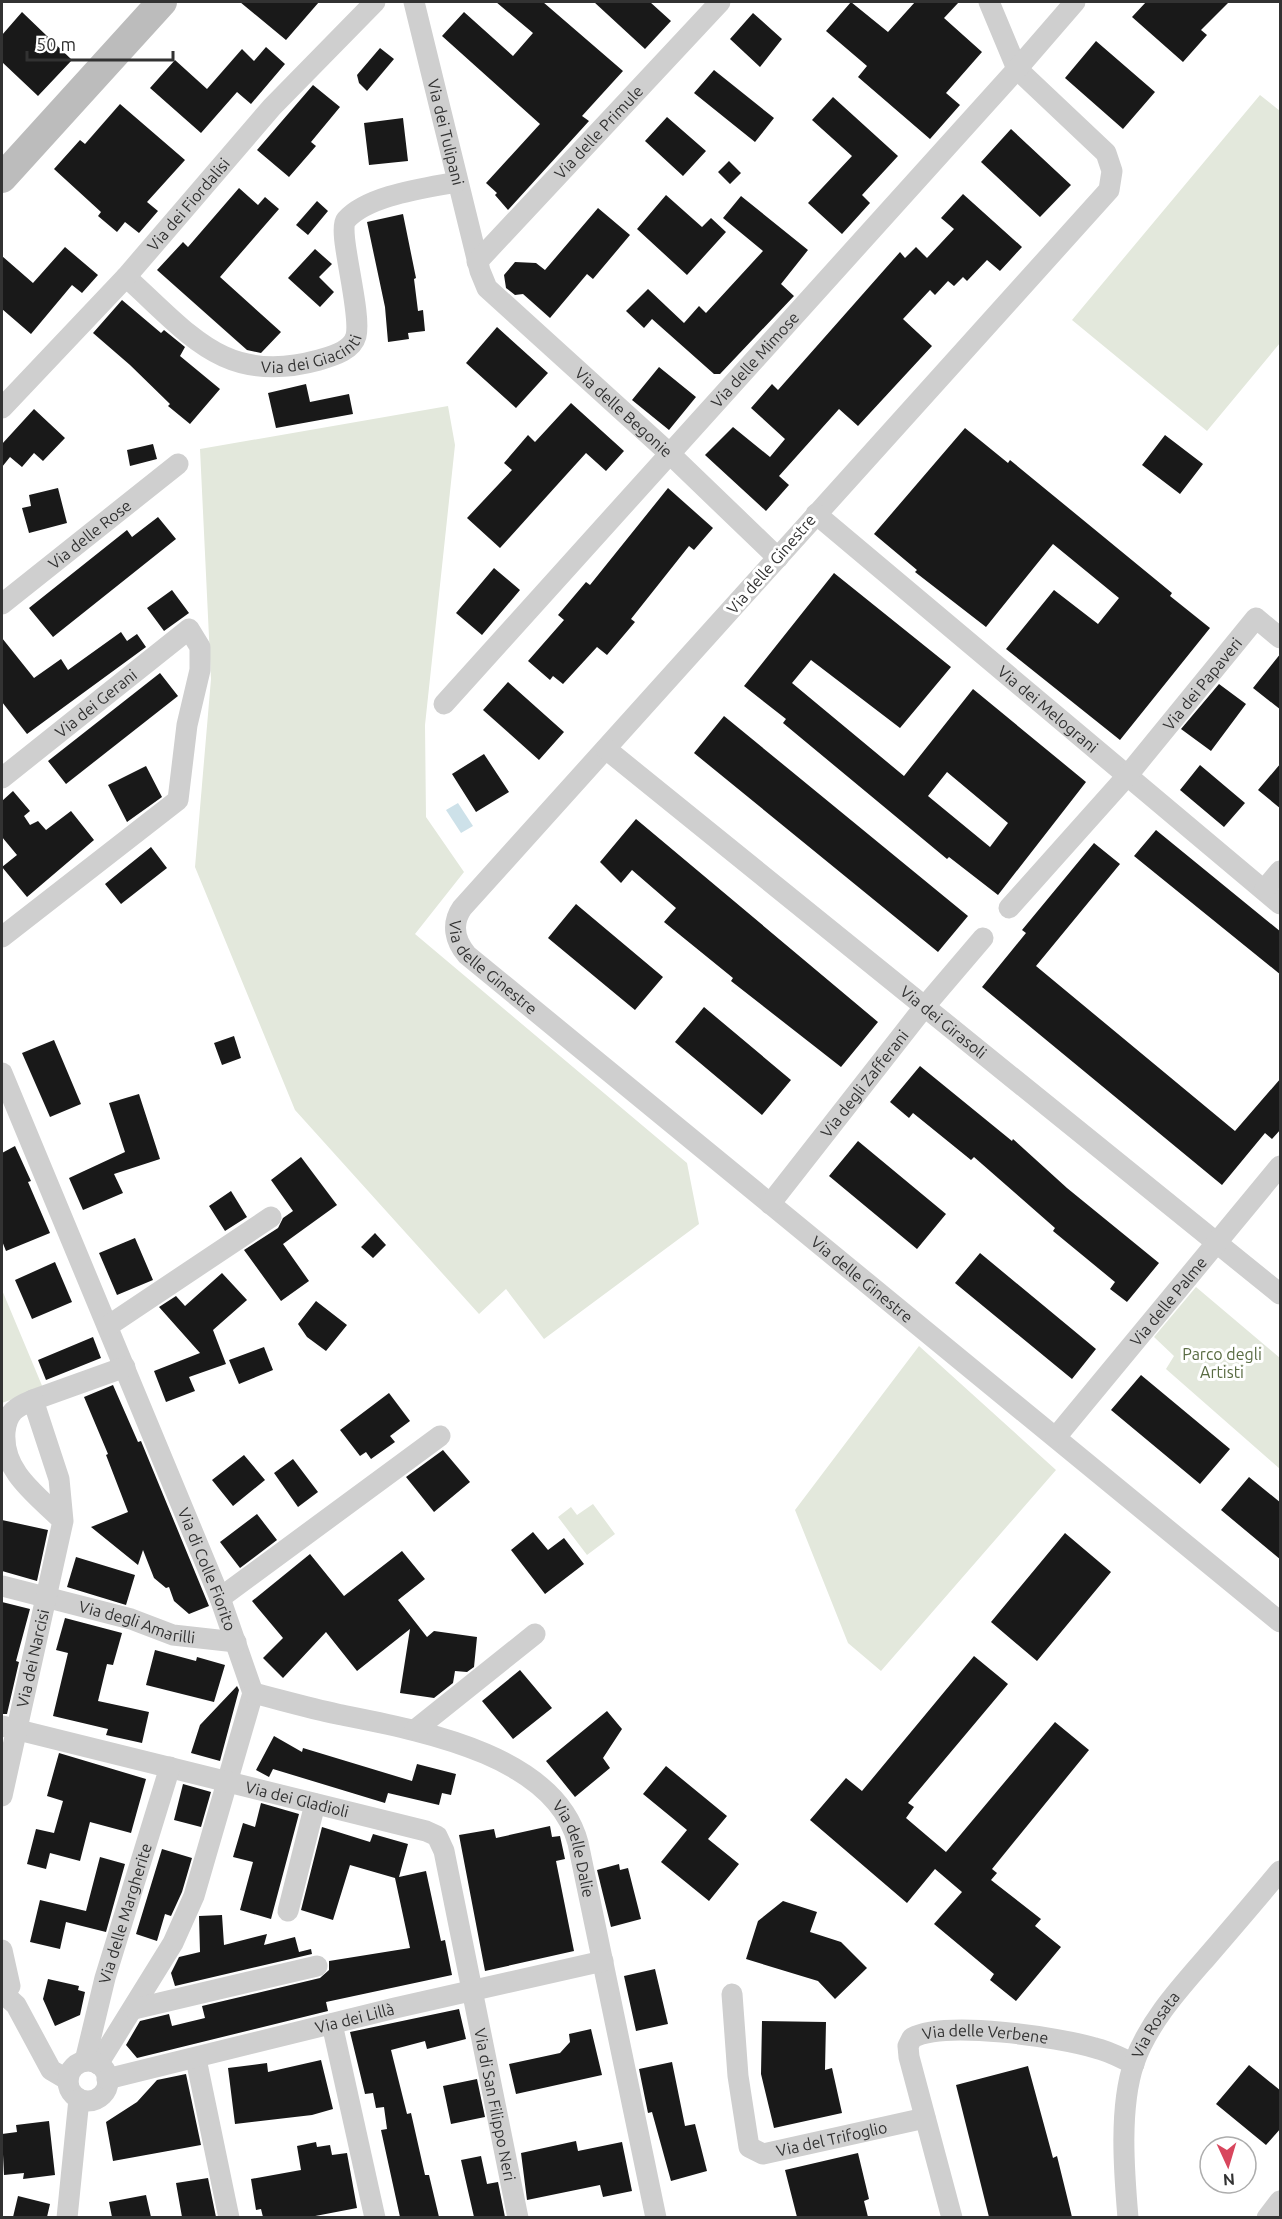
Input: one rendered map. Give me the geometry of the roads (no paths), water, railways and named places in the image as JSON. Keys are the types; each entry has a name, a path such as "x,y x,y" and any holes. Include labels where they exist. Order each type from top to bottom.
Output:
{"street":[{"path":"2,178 162,2"},
{"name":"Via dei Fiordalisi","path":"2,408 126,277 272,107 375,2"},
{"name":"Via dei Tulipani","path":"414,2 477,262"},
{"name":"Via delle Primule","path":"477,262 720,2"},
{"path":"989,2 1017,69"},
{"name":"Via delle Mimose","path":"444,704 1075,2"},
{"name":"Via delle Ginestre","path":"1017,69 1102,148 1112,171 1111,184 1105,195 462,908 456,921 457,939 467,955 1281,1622"},
{"name":"Via dei Giacinti","path":"126,277 205,347 221,357 246,364 284,366 326,358 349,347 356,336 354,292 342,231 346,220 370,205 398,194 457,182"},
{"name":"Via delle Begonie","path":"477,262 483,280 494,296 670,454 778,558"},
{"name":"Via delle Rose","path":"2,604 178,465"},
{"name":"Via dei Melograni","path":"816,514 1281,904"},
{"name":"Via dei Papaveri","path":"1127,776 1256,618 1281,638"},
{"name":"Via dei Gerani","path":"2,778 189,629 200,647 200,670 187,725 178,800 2,937"},
{"name":"Via dei Girasoli","path":"606,749 1281,1293"},
{"path":"1009,908 1127,776"},
{"path":"1264,890 1281,871"},
{"name":"Via degli Zafferani","path":"770,1204 925,1006 983,938"},
{"name":"Via di Colle Fiorito","path":"2,1073 220,1598 253,1693"},
{"name":"Via delle Palme","path":"1056,1437 1281,1166"},
{"path":"108,1326 271,1217"},
{"path":"63,1521 15,1473 5,1452 8,1417 17,1407 33,1400 125,1367"},
{"name":"Via dei Narcisi","path":"2,1796 9,1728 47,1598 63,1521 59,1479 33,1400"},
{"path":"220,1598 440,1436"},
{"name":"Via degli Amarilli","path":"2,1586 131,1619 172,1635 236,1642"},
{"path":"415,1730 535,1634"},
{"path":"97,2068 173,1943 194,1896 253,1693"},
{"name":"Via delle Dalie","path":"253,1693 415,1730 457,1742 494,1758 529,1780 563,1808 578,1843 656,2217"},
{"name":"Via dei Gladioli","path":"9,1728 426,1831 437,1836 444,1851 472,1992"},
{"name":"Via delle Margherite","path":"97,2068 105,1978 170,1767"},
{"path":"288,1911 315,1804"},
{"name":"Via Rosata","path":"1128,2217 1125,2138 1134,2064 1166,2006 1281,1871"},
{"path":"2,1950 10,1986 3,1994 16,2005 51,2070 68,2079"},
{"name":"Via dei Lillà","path":"97,2068 196,2059 332,2024 603,1961"},
{"path":"134,2009 316,1966"},
{"name":"Via di San Filippo Neri","path":"472,1992 518,2217"},
{"name":"Via del Trifoglio","path":"732,1994 738,2076 749,2147 763,2154 925,2118"},
{"path":"332,2024 375,2217"},
{"name":"Via delle Verbene","path":"952,2217 908,2051 909,2041 919,2035 942,2030 965,2030 1070,2042 1101,2050 1134,2064"},
{"path":"196,2059 229,2217"},
{"path":"73,2067 97,2068 105,2091 97,2099 79,2099 71,2091 68,2079 73,2067"},
{"path":"67,2217 79,2099"},
{"path":"1267,2217 1281,2201"}],"park label":[{"name":"Parco degli Artisti","path":"1222,1363"}]}
